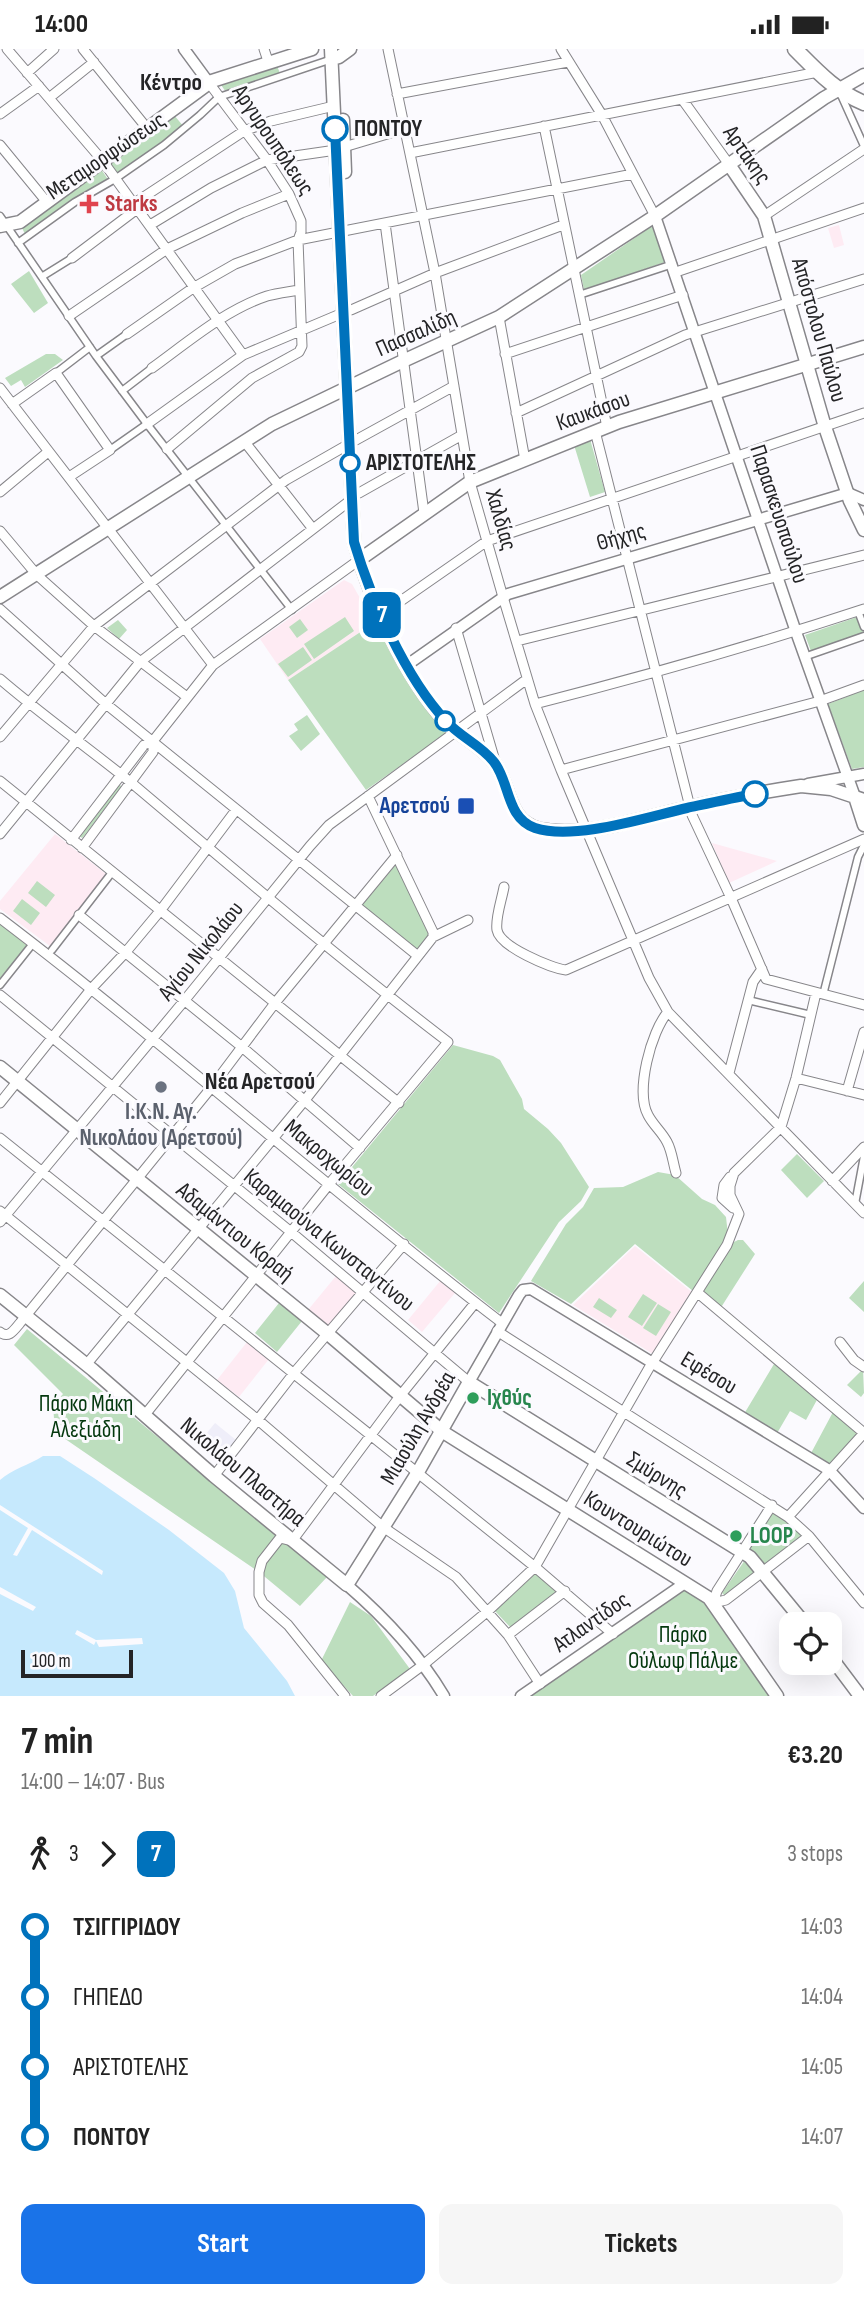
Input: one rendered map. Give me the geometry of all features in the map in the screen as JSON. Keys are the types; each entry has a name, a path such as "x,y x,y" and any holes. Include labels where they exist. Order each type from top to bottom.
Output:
{"main road":[{"name":"Μεταμορφώσεως","path":"2,222 20,222 209,83 266,55 312,49"},
{"path":"335,54 350,49"},
{"path":"795,49 839,90 864,103"},
{"path":"335,54 334,106 340,148"},
{"path":"335,54 359,560 364,579 407,665 441,716 496,764 519,816 527,824 550,830 587,829 801,786 825,787 859,799"},
{"name":"Πασσαλίδη","path":"0,597 272,424 499,317 864,75"},
{"name":"Αρτάκης","path":"728,163 764,216 771,240"},
{"name":"Απόστολου Παύλου","path":"771,240 825,427 848,493 860,510 864,530"},
{"name":"Καυκάσου","path":"359,560 470,482 601,429 864,347"},
{"name":"Παρασκευοπούλου","path":"859,799 864,825"},
{"name":"Αδαμάντιου Κοραή","path":"0,1067 257,1276 443,1432"},
{"name":"Νικολάου Πλαστήρα","path":"0,1295 347,1585"},
{"name":"Μιαούλη Ανδρέα","path":"347,1585 443,1432 470,1382"},
{"name":"Σμύρνης","path":"470,1382 755,1561 796,1612"},
{"name":"Κουντουριώτου","path":"443,1432 702,1593 713,1603 778,1696"},
{"path":"842,1672 860,1696"}],"street":[{"path":"7,49 102,160 243,355"},
{"path":"27,73 54,49"},
{"path":"84,49 146,127"},
{"name":"Αργυρουπόλεως","path":"167,449 252,378 299,352 302,346 298,240 301,221 289,194 267,160 184,49"},
{"name":"Χαλδίας","path":"388,49 435,273 470,482 534,704 649,978 668,1012 864,1213"},
{"path":"561,49 602,115 655,216"},
{"name":"Μεταμορφώσεως","path":"18,243 75,202 115,179 164,145 219,97 335,54"},
{"path":"49,98 94,62"},
{"path":"397,94 568,62"},
{"path":"410,153 818,72"},
{"path":"0,114 38,86"},
{"path":"764,216 864,148 839,90"},
{"name":"Αρτάκης","path":"682,99 728,163"},
{"path":"43,277 72,258 135,207 244,131 298,113 334,106"},
{"path":"544,126 596,377 612,499 689,807 768,980 864,1005"},
{"path":"150,225 211,188 267,160 340,148 404,129"},
{"path":"0,145 46,201"},
{"path":"96,356 193,288 235,264 298,240 633,174"},
{"path":"69,316 167,249 289,194"},
{"path":"579,295 771,240 864,208"},
{"name":"Παρασκευοπούλου","path":"655,216 804,657 848,777 859,799"},
{"path":"2,222 122,391 292,610"},
{"path":"385,223 424,513"},
{"path":"69,477 243,355 435,273 563,225"},
{"path":"516,413 695,332 864,279"},
{"path":"122,391 217,321 265,297 299,290"},
{"path":"505,354 683,295"},
{"path":"499,317 525,460"},
{"path":"12,404 90,347"},
{"path":"56,373 110,450"},
{"path":"0,737 94,626 278,485 454,386"},
{"path":"0,387 213,665"},
{"path":"382,614 486,541 864,413"},
{"path":"0,834 140,661 356,496 462,435"},
{"path":"244,441 313,529"},
{"path":"0,492 48,452"},
{"path":"848,493 864,500"},
{"name":"Θήχης","path":"407,665 503,597 627,557 848,493"},
{"path":"0,531 37,575 94,626 187,697"},
{"path":"517,641 864,555"},
{"path":"71,839 144,745 153,741 213,665 359,560"},
{"path":"0,609 106,704 418,956"},
{"path":"534,704 656,673 861,610 864,627"},
{"path":"456,628 496,764"},
{"path":"804,657 864,636"},
{"path":"0,679 131,783 387,996 448,1042 330,1183 144,1416"},
{"name":"Αγίου Νικολάου","path":"2,1216 42,1173 329,825 527,680"},
{"path":"561,770 820,701 864,685"},
{"path":"82,848 153,752 153,741"},
{"path":"801,786 864,774"},
{"path":"0,781 399,1103"},
{"path":"368,796 433,936"},
{"path":"0,1103 92,988 160,911 236,810"},
{"path":"504,887 497,932 509,945 526,955 566,970 864,839"},
{"path":"381,1696 488,1611 535,1567 652,1363 727,1245 739,1214 723,1198 723,1185 780,1127 858,857 864,845"},
{"path":"0,1332 11,1334 26,1316 211,1088 275,1003 397,855"},
{"path":"52,950 110,875"},
{"path":"79,915 242,1047 360,1148"},
{"name":"Μακροχωρίου","path":"0,918 92,988 152,1040 330,1183 475,1303 499,1327 623,1412 788,1517 809,1537 864,1603"},
{"path":"86,1365 305,1100 433,936 468,920"},
{"path":"0,985 31,946"},
{"path":"729,1073 753,982 762,969"},
{"name":"Καραμαούνα Κωνσταντίνου","path":"0,995 470,1382"},
{"path":"748,1000 811,1015"},
{"path":"668,1012 660,1021 653,1037 642,1095 648,1115 667,1142 676,1173"},
{"path":"847,1091 864,1032"},
{"path":"796,1078 864,1095"},
{"path":"0,1138 418,1472 565,1591 613,1634"},
{"path":"832,1181 864,1147"},
{"path":"855,1204 864,1156"},
{"path":"2,1216 187,1362 383,1527 456,1577 508,1635 540,1683"},
{"path":"214,1476 295,1373 404,1244"},
{"name":"Εφέσου","path":"523,1290 531,1289 829,1470 864,1508"},
{"name":"Μιαούλη Ανδρέα","path":"470,1382 499,1327 523,1290"},
{"path":"698,1293 864,1433 788,1517"},
{"path":"345,1696 288,1625 263,1603 259,1595 259,1572 265,1555 280,1538 292,1541 400,1396 475,1303"},
{"path":"840,1342 854,1360 864,1367"},
{"path":"772,1505 715,1595 713,1603 726,1600 809,1537"},
{"name":"Ατλαντίδος","path":"521,1696 685,1583"},
{"name":"Νικολάου Πλαστήρα","path":"347,1585 378,1612 423,1665 444,1696"},
{"path":"508,1635 565,1591"}],"shaded area":[{"path":"839,225 844,245 834,248 828,228"},
{"path":"344,580 352,584 374,623 288,680 260,639"},
{"path":"55,834 106,874 50,946 0,909 0,901"},
{"path":"712,843 777,861 729,883"},
{"path":"635,1246 693,1293 653,1354 573,1305"},
{"path":"336,1276 358,1294 330,1328 308,1310"},
{"path":"441,1280 455,1293 422,1332 408,1320"},
{"path":"247,1342 269,1359 239,1397 217,1380"},
{"path":"215,1423 236,1440 218,1462 197,1445"}],"green space":[{"path":"276,63 281,76 228,95 219,82"},
{"path":"174,115 184,127 119,175 108,160"},
{"path":"99,166 109,181 28,240 20,224"},
{"path":"652,226 665,262 584,290 581,275"},
{"path":"29,271 48,303 34,313 11,284"},
{"path":"46,354 55,354 63,360 25,387 21,380 11,386 5,378"},
{"path":"590,439 605,492 590,497 574,445"},
{"path":"860,616 864,636 812,654 805,635"},
{"path":"345,617 354,631 314,659 304,644"},
{"path":"300,619 308,630 297,638 289,627"},
{"path":"118,620 127,630 119,639 107,628"},
{"path":"374,623 446,734 366,790 288,680"},
{"path":"303,647 312,660 288,677 278,664"},
{"path":"864,690 864,767 852,769 828,704"},
{"path":"307,715 320,734 301,751 289,736 298,730 294,724"},
{"path":"119,784 122,787 84,836 79,836"},
{"path":"398,862 430,936 419,951 362,905"},
{"path":"37,881 55,895 46,907 28,893"},
{"path":"22,899 40,913 31,925 13,911"},
{"path":"0,924 28,946 0,978"},
{"path":"453,1045 500,1060 522,1099 524,1109 561,1143 589,1187 581,1201 559,1222 499,1313 338,1184"},
{"path":"797,1154 824,1181 807,1198 781,1170"},
{"path":"658,1172 675,1175 702,1199 715,1205 726,1217 728,1235 693,1291 635,1244 571,1304 531,1281 566,1224 583,1207 594,1188 623,1187"},
{"path":"743,1240 755,1254 720,1309 702,1293 732,1243"},
{"path":"864,1281 864,1312 849,1298"},
{"path":"643,1294 657,1303 642,1326 628,1317"},
{"path":"599,1298 617,1310 611,1318 593,1307"},
{"path":"279,1303 302,1321 277,1352 255,1333"},
{"path":"658,1304 671,1312 656,1336 643,1328"},
{"name":"Πάρκο Μάκη Αλεξιάδη","path":"27,1329 280,1538 272,1552 284,1542 327,1577 300,1606 259,1572 55,1432 53,1405 63,1394 14,1345"},
{"path":"774,1364 818,1398 806,1420 790,1411 776,1435 744,1414"},
{"path":"863,1369 864,1393 861,1397 847,1385"},
{"path":"833,1412 859,1433 828,1466 810,1455"},
{"path":"773,1510 805,1537 766,1567 747,1548"},
{"path":"745,1560 759,1572 724,1595 722,1593"},
{"path":"536,1573 557,1591 511,1628 495,1611"},
{"name":"Πάρκο Ούλωφ Πάλμε","path":"690,1590 710,1602 773,1696 529,1696 681,1591"},
{"path":"350,1602 371,1616 410,1669 373,1696 353,1696 321,1661"}],"water":[{"path":"43,1456 60,1456 169,1530 224,1573 235,1591 244,1628 287,1681 295,1696 0,1696 0,1480"}],"pier":[{"path":"0,1505 103,1571 102,1575 32,1530 17,1556 13,1555 28,1528 0,1510"},
{"path":"0,1587 36,1607 33,1611 0,1594"},
{"path":"77,1630 96,1640 142,1638 143,1644 99,1647 96,1641 94,1645 75,1634"}],"bus line":[{"name":"7","path":"335,129 354,542 364,579 423,691 448,724 473,742 496,764 514,810 524,822 535,828 556,831 587,829 755,794"}],"place":[{"name":"ΠΟΝΤΟΥ","path":"335,129"},
{"name":"Starks","path":"89,204"},
{"name":"ΑΡΙΣΤΟΤΕΛΗΣ","path":"350,463"},
{"name":"Αρετσού","path":"466,806"},
{"name":"Ι.Κ.Ν. Αγ. Νικολάου (Αρετσού)","path":"161,1087"},
{"name":"Ιχθύς","path":"473,1398"},
{"name":"LOOP","path":"736,1536"}],"district":[{"name":"Κέντρο","path":"171,82"},
{"name":"Νέα Αρετσού","path":"260,1081"}]}
